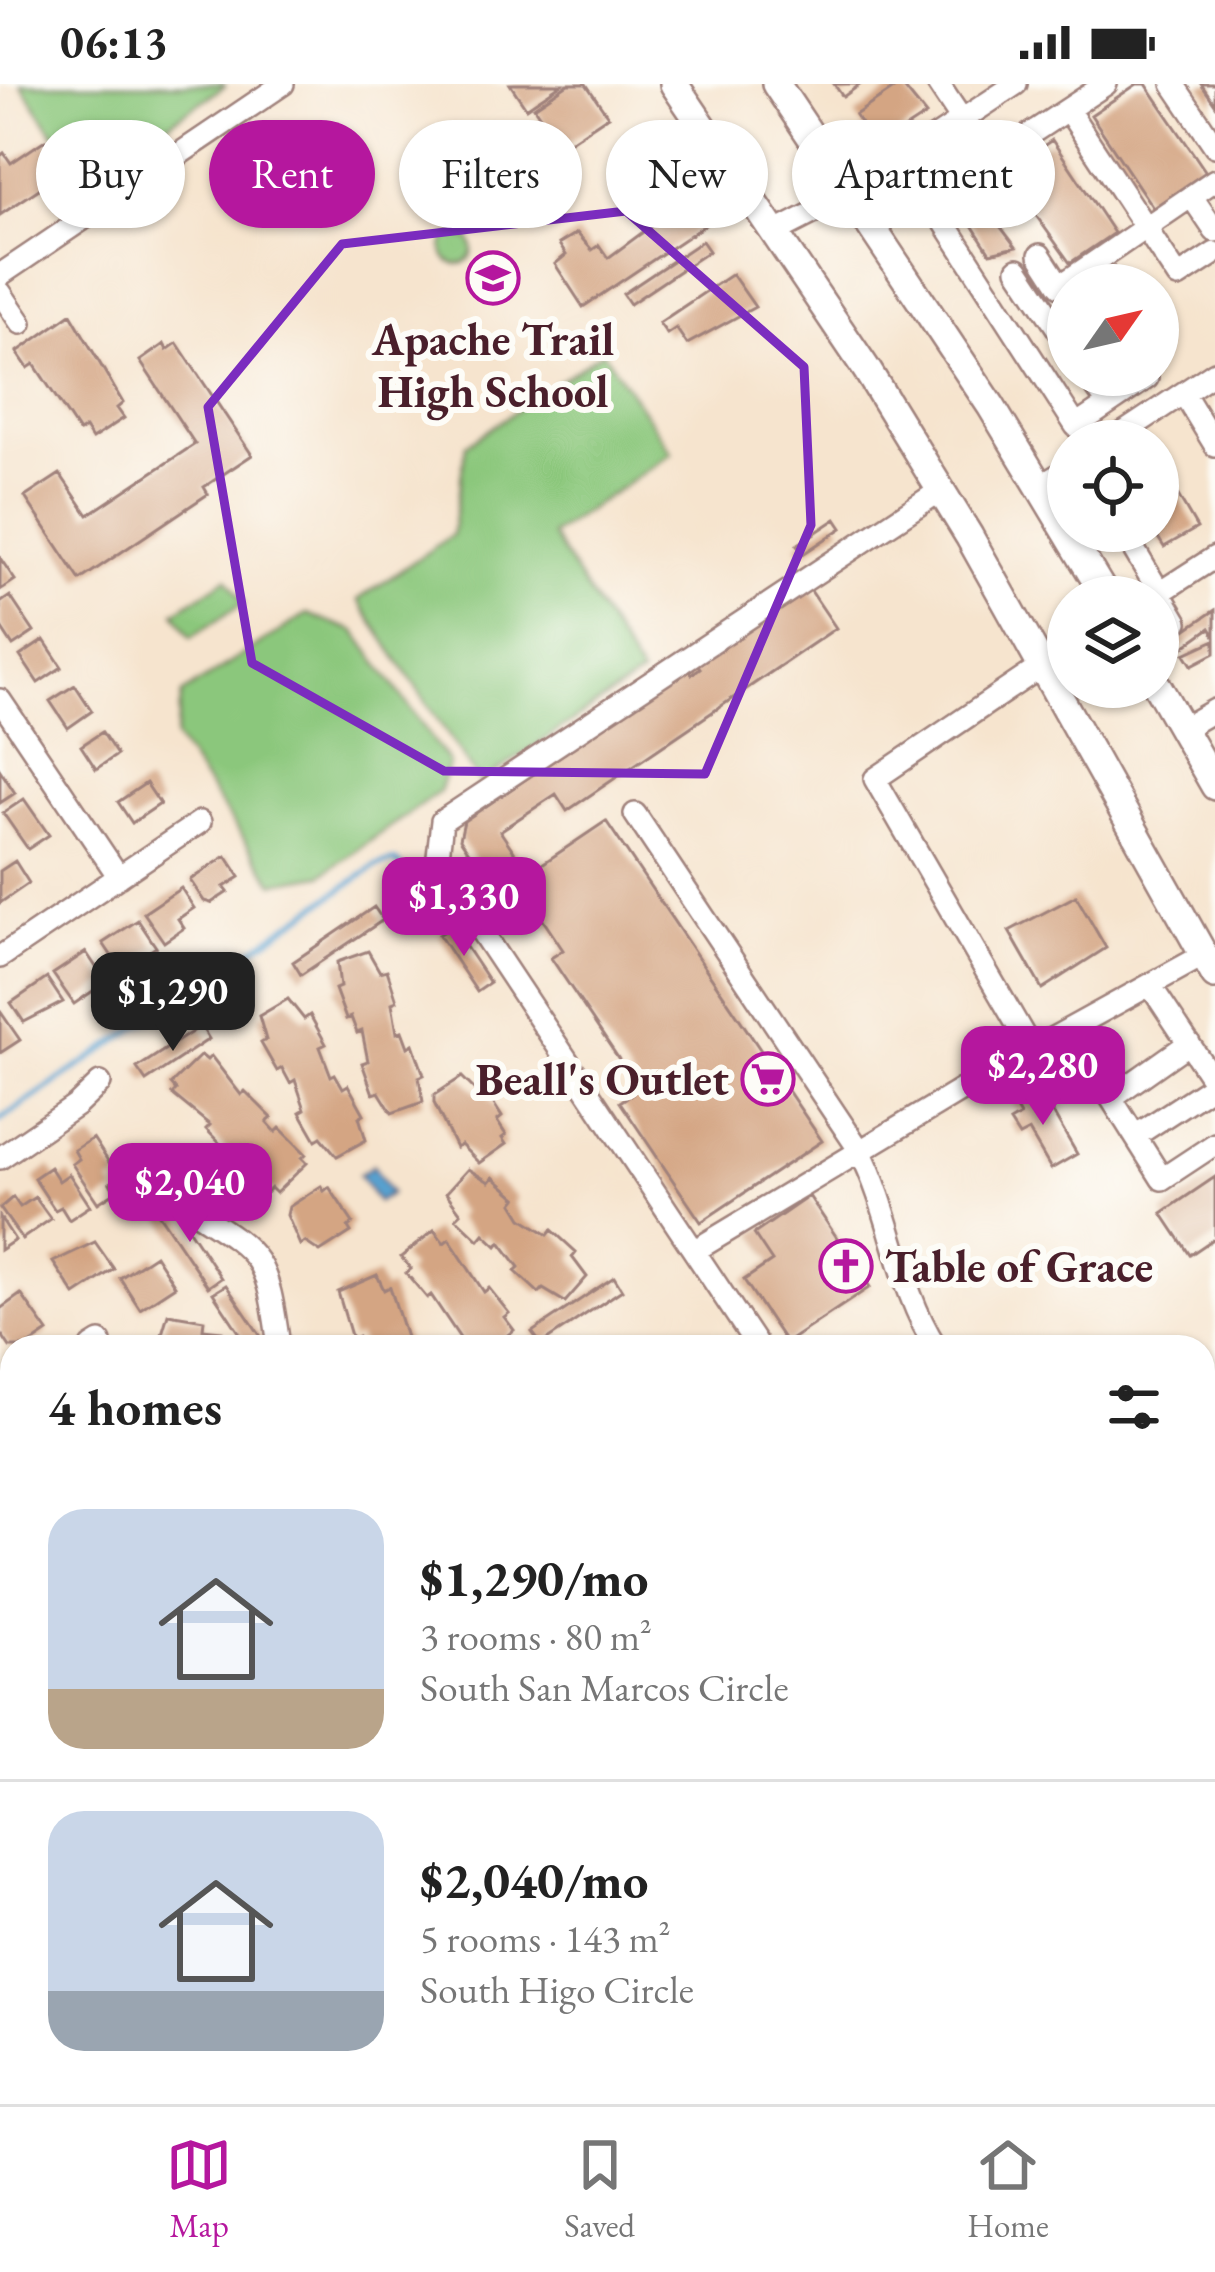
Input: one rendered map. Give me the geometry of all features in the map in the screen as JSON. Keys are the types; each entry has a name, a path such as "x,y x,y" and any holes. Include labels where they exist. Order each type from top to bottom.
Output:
{"main road":[{"path":"674,84 941,490 1209,965"},
{"path":"778,85 801,120"},
{"path":"872,228 1042,485 1094,576"},
{"path":"1042,666 1047,663"},
{"path":"1170,708 1215,786"}],"street":[{"path":"0,274 284,84"},
{"path":"938,84 962,120 1016,84"},
{"path":"1106,84 930,200 1076,425 1120,396"},
{"path":"1173,84 1215,146"},
{"path":"1068,110 1178,277 1215,253"},
{"path":"1040,255 1060,286 1215,180"},
{"path":"1192,196 1215,231"},
{"path":"775,233 792,224"},
{"path":"1018,269 1047,312"},
{"path":"0,292 21,323"},
{"path":"1144,420 1215,372"},
{"path":"1184,394 1215,446"},
{"path":"1102,396 1108,404"},
{"path":"1042,485 1047,482"},
{"path":"750,1335 437,866 442,821 941,490"},
{"path":"1179,580 1215,557"},
{"path":"1032,1050 875,778 1042,666"},
{"path":"0,700 118,877"},
{"path":"1182,729 1215,710"},
{"path":"634,814 860,1151 884,1197 919,1321 928,1335"},
{"path":"0,957 200,822"},
{"path":"694,1251 1064,1032 1150,985 1209,965"},
{"path":"1135,1136 1215,1084 1150,985"},
{"path":"1064,1032 1162,1179 1215,1144"},
{"path":"1111,1098 1189,1043"},
{"path":"0,1158 77,1105 100,1083"},
{"path":"183,1204 247,1244 270,1278 278,1335"}],"highlighted area":[{"path":"626,211 804,367 811,525 705,774 444,771 252,663 208,407 342,244"}],"green space":[{"path":"21,84 225,86 173,120 45,120"},
{"path":"458,234 469,238 473,249 469,260 458,264 447,260 443,249 447,238"},
{"path":"603,351 672,453 551,535 641,675 480,783 358,600 452,535 466,445"},
{"path":"227,578 244,603 191,637 175,612"},
{"path":"307,614 355,631 449,763 439,792 322,875 274,883 175,738 182,694"}],"water":[{"path":"373,1165 391,1193 378,1202 359,1175"}],"building":[{"path":"510,84 562,84 526,108"},
{"path":"568,84 586,84 608,116 582,133 582,120 543,120 534,107"},
{"path":"834,84 861,84 843,97"},
{"path":"901,84 926,115 918,120 858,120 855,115"},
{"path":"1137,84 1146,84 1206,172 1153,208 1091,115"},
{"path":"1201,84 1215,84 1215,104"},
{"path":"1055,144 1114,233 1070,263 1045,228 1055,228"},
{"path":"36,146 36,191 0,215 0,156 4,153 11,163"},
{"path":"649,228 701,228 583,307 555,264 566,255 559,244 577,233 592,250 599,245 608,258"},
{"path":"974,228 1002,228 1016,247 990,253"},
{"path":"702,241 709,251 630,304 623,294"},
{"path":"732,274 755,307 687,344 676,328 667,334 659,323"},
{"path":"71,314 123,403 117,408 124,418 92,439 85,428 79,432 34,364 28,368 17,352"},
{"path":"177,343 252,455 204,487 208,494 80,580 25,497 60,474 88,515 195,444 140,361 164,344 167,350"},
{"path":"1179,497 1197,528 1179,538"},
{"path":"836,519 842,528 803,554 797,545"},
{"path":"0,558 15,580 0,590"},
{"path":"809,588 836,628 567,811 556,794 500,831 527,871 496,892 460,839 464,821 689,669 692,674 700,668 697,664"},
{"path":"10,596 34,632 13,646 0,626 0,603"},
{"path":"1215,610 1215,636 1210,628 1182,648 1179,634"},
{"path":"44,640 62,667 38,683 20,656"},
{"path":"1215,640 1215,653 1192,665 1185,654"},
{"path":"75,685 92,711 68,728 50,701"},
{"path":"102,732 117,755 96,769 81,746"},
{"path":"0,770 15,793 0,803"},
{"path":"146,783 160,804 132,823 118,802"},
{"path":"24,799 49,835 28,849 3,813"},
{"path":"606,821 822,1141 701,1222 620,1102 639,1089 551,958 563,950 517,881"},
{"path":"226,856 240,877 224,887 228,892 211,903 204,901 190,880"},
{"path":"15,861 29,883 0,903 0,871"},
{"path":"181,888 194,908 178,919 184,928 164,942 144,913"},
{"path":"1076,896 1106,948 1042,989 1009,931"},
{"path":"374,907 383,920 301,975 293,962"},
{"path":"138,920 156,947 121,970 103,943"},
{"path":"452,926 490,983 477,992 439,935"},
{"path":"368,951 380,972 387,970 397,1001 392,1003 397,1033 402,1031 408,1047 413,1044 424,1075 419,1077 423,1102 392,1113 379,1092 373,1094 362,1063 368,1061 362,1031 357,1033 351,1017 346,1019 335,989 340,987 337,962"},
{"path":"86,952 106,982 74,1004 53,974"},
{"path":"47,978 63,1002 24,1022 11,1003"},
{"path":"288,999 304,1019 310,1015 326,1044 320,1047 331,1076 335,1074 343,1088 348,1085 364,1114 359,1117 366,1140 337,1156 321,1137 316,1140 300,1112 305,1109 295,1080 290,1083 282,1068 277,1071 261,1043 266,1040 259,1016"},
{"path":"0,1011 20,1040 0,1053"},
{"path":"201,1026 209,1039 146,1081 137,1068"},
{"path":"201,1055 207,1060 211,1056 241,1095 245,1091 272,1118 267,1122 276,1132 280,1128 306,1154 302,1158 307,1163 276,1193 271,1188 267,1192 241,1165 245,1161 237,1152 232,1156 206,1129 210,1125 172,1094 176,1090 171,1084"},
{"path":"462,1077 479,1094 485,1090 502,1117 497,1121 506,1135 502,1138 506,1144 479,1163 461,1145 456,1148 434,1103 434,1095"},
{"path":"1038,1087 1077,1154 1051,1169 1029,1131 1019,1136 1010,1122 1020,1116 1012,1102"},
{"path":"93,1138 119,1178 110,1183 115,1192 98,1203 72,1164 79,1159 74,1150"},
{"path":"50,1167 59,1181 69,1174 90,1206 69,1220 61,1207 55,1210 34,1178"},
{"path":"468,1169 489,1182 493,1177 517,1198 513,1203 522,1218 548,1235 552,1230 576,1252 572,1257 587,1277 565,1302 543,1289 539,1293 515,1271 519,1267 500,1242 497,1246 484,1234 479,1240 456,1218 461,1213 446,1193"},
{"path":"1215,1177 1215,1238 1190,1255 1162,1213"},
{"path":"321,1186 324,1191 329,1187 353,1223 348,1227 351,1232 320,1252 305,1242 300,1245 287,1215 289,1207"},
{"path":"809,1196 870,1287 798,1335 781,1335 744,1280 772,1261 754,1234"},
{"path":"13,1197 20,1207 35,1197 51,1219 22,1239 0,1208"},
{"path":"172,1204 221,1278 208,1287 158,1213"},
{"path":"0,1217 15,1240 0,1250"},
{"path":"434,1230 444,1243 449,1239 484,1292 489,1288 509,1313 504,1317 514,1330 508,1335 458,1335 431,1295 427,1298 406,1273 411,1269 401,1257"},
{"path":"95,1242 114,1269 75,1295 53,1262"},
{"path":"155,1255 175,1286 140,1309 120,1278"},
{"path":"377,1275 384,1290 390,1287 405,1335 351,1335 338,1292"},
{"path":"614,1277 622,1290 554,1335 532,1332"},
{"path":"226,1285 260,1335 241,1335 213,1293"},
{"path":"21,1294 48,1332 2,1335 0,1309"},
{"path":"168,1314 204,1320 203,1329 222,1331 221,1335 162,1335"}],"waterway":[{"path":"0,1120 376,866 394,861 401,866 436,917"}],"place":[{"name":"Apache Trail High School","path":"493,278"},
{"name":"Beall's Outlet","path":"768,1079"},
{"name":"Table of Grace","path":"846,1266"}]}
